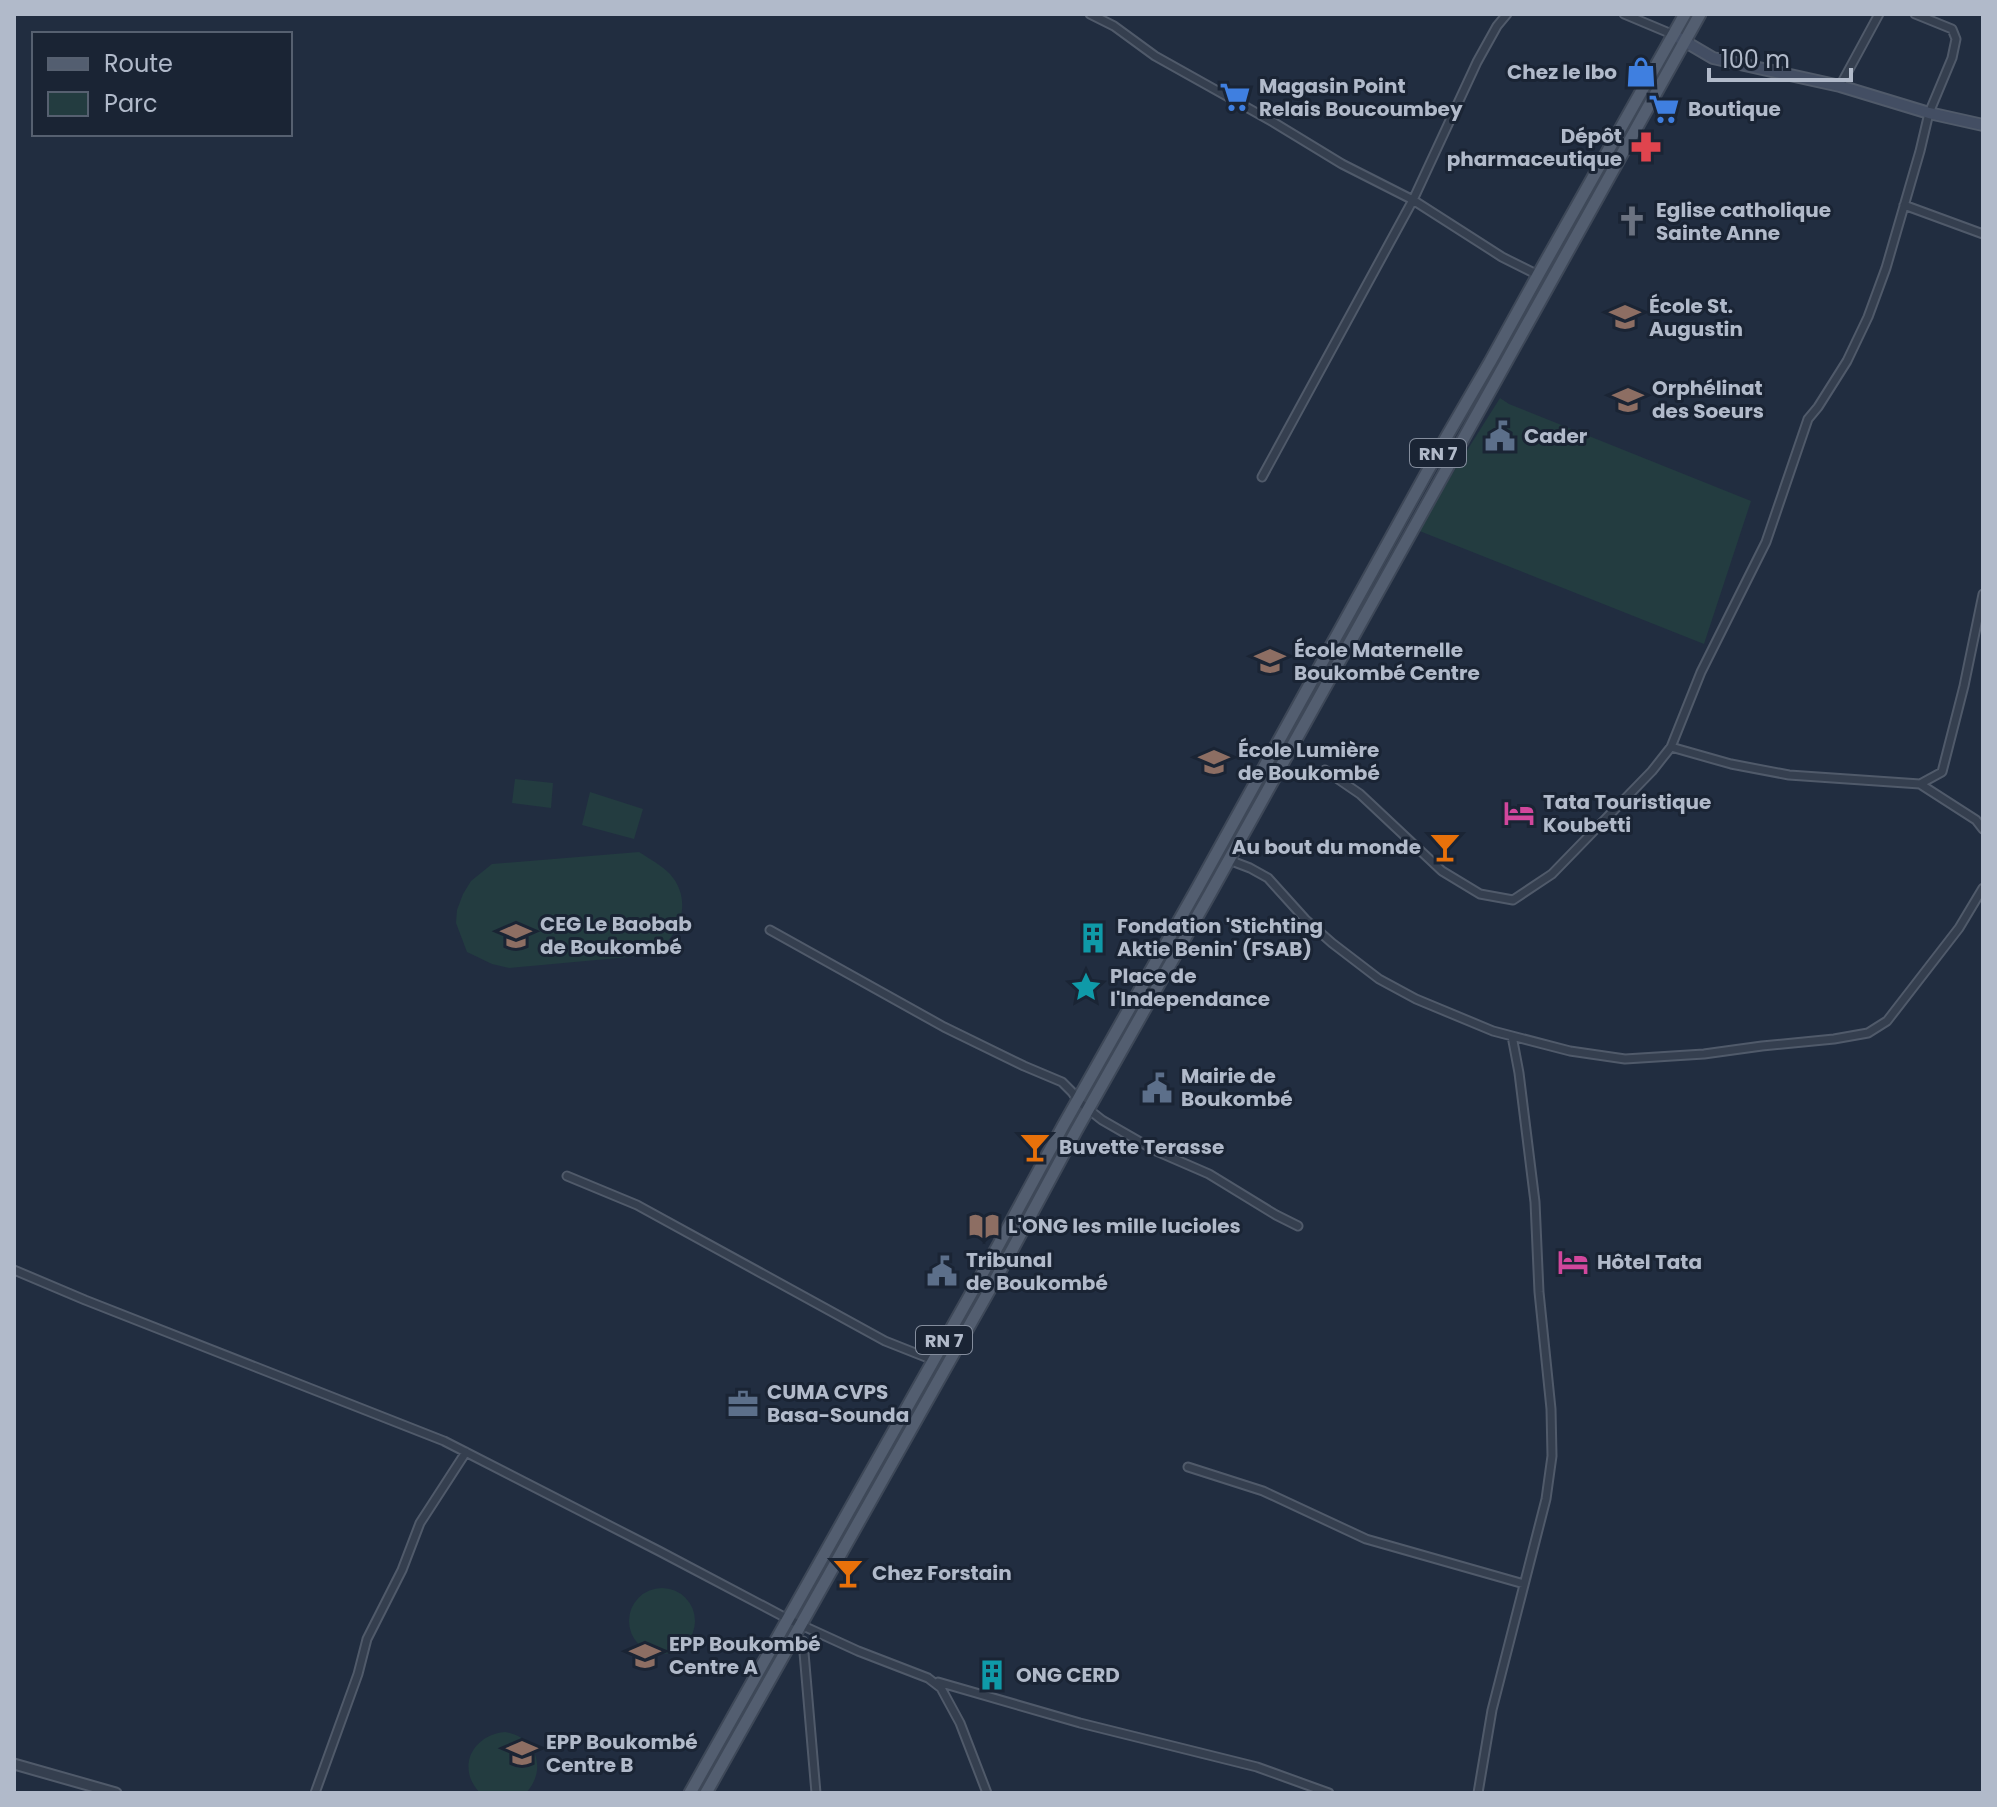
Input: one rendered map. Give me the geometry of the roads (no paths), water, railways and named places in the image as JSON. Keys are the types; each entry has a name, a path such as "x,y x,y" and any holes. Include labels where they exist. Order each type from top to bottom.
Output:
{"main road":[{"name":"RN 7","path":"690,1793 1685,14"},
{"name":"RN 7","path":"706,1793 1700,14"},
{"path":"1674,35 1713,58 1840,86 1929,113 1983,125"}],"street":[{"path":"1090,14 1114,26 1155,56 1342,164 1413,200 1502,257 1538,275"},
{"path":"1262,477 1413,200 1471,73 1507,14"},
{"path":"1624,14 1674,35"},
{"path":"1840,86 1879,14"},
{"path":"1325,770 1360,794 1442,871 1480,894 1513,900 1552,874 1652,771 1671,747 1701,672 1766,542 1808,419 1847,361 1886,268 1929,113 1952,58 1956,39 1952,29 1915,14"},
{"path":"1904,205 1983,234"},
{"path":"1920,784 1942,772 1983,594"},
{"path":"1671,747 1731,764 1789,775 1920,784 1976,820 1983,829"},
{"path":"1229,860 1268,878 1305,919 1379,979 1447,1014 1493,1031 1570,1051 1625,1059 1704,1054 1868,1033 1887,1021 1959,928 1983,888"},
{"path":"770,930 944,1027 1062,1082 1078,1101 1102,1120 1156,1151 1209,1174 1298,1226"},
{"path":"1478,1793 1492,1710 1546,1499 1552,1456 1535,1202 1512,1036"},
{"path":"567,1176 637,1205 885,1341 933,1360"},
{"path":"14,1270 444,1441 788,1619 858,1651 969,1692 1257,1767 1329,1793"},
{"path":"315,1793 358,1674 367,1639 402,1570 420,1523 466,1452"},
{"path":"1188,1467 1263,1491 1366,1539 1524,1584"},
{"path":"803,1641 816,1793"},
{"path":"928,1678 941,1688 960,1723 987,1793"},
{"path":"14,1764 116,1793"}],"place":[{"name":"Chez le Ibo","path":"1641,72"},
{"name":"Magasin Point Relais Boucoumbey","path":"1235,97"},
{"name":"Boutique","path":"1664,109"},
{"name":"Dépôt pharmaceutique","path":"1646,147"},
{"name":"Eglise catholique Sainte Anne","path":"1632,221"},
{"name":"École St. Augustin","path":"1625,317"},
{"name":"Orphélinat des Soeurs","path":"1628,400"},
{"name":"Cader","path":"1500,436"},
{"name":"École Maternelle Boukombé Centre","path":"1270,661"},
{"name":"École Lumière de Boukombé","path":"1214,762"},
{"name":"Tata Touristique Koubetti","path":"1519,813"},
{"name":"Au bout du monde","path":"1445,847"},
{"name":"CEG Le Baobab de Boukombé","path":"516,936"},
{"name":"Fondation 'Stichting Aktie Benin' (FSAB)","path":"1093,938"},
{"name":"Place de l'Independance","path":"1086,987"},
{"name":"Mairie de Boukombé","path":"1157,1088"},
{"name":"Buvette Terasse","path":"1035,1147"},
{"name":"L'ONG les mille lucioles","path":"984,1226"},
{"name":"Hôtel Tata","path":"1573,1262"},
{"name":"Tribunal de Boukombé","path":"942,1271"},
{"name":"CUMA CVPS Basa-Sounda","path":"743,1404"},
{"name":"Chez Forstain","path":"848,1573"},
{"name":"EPP Boukombé Centre A","path":"645,1656"},
{"name":"ONG CERD","path":"992,1675"},
{"name":"EPP Boukombé Centre B","path":"522,1753"}]}
